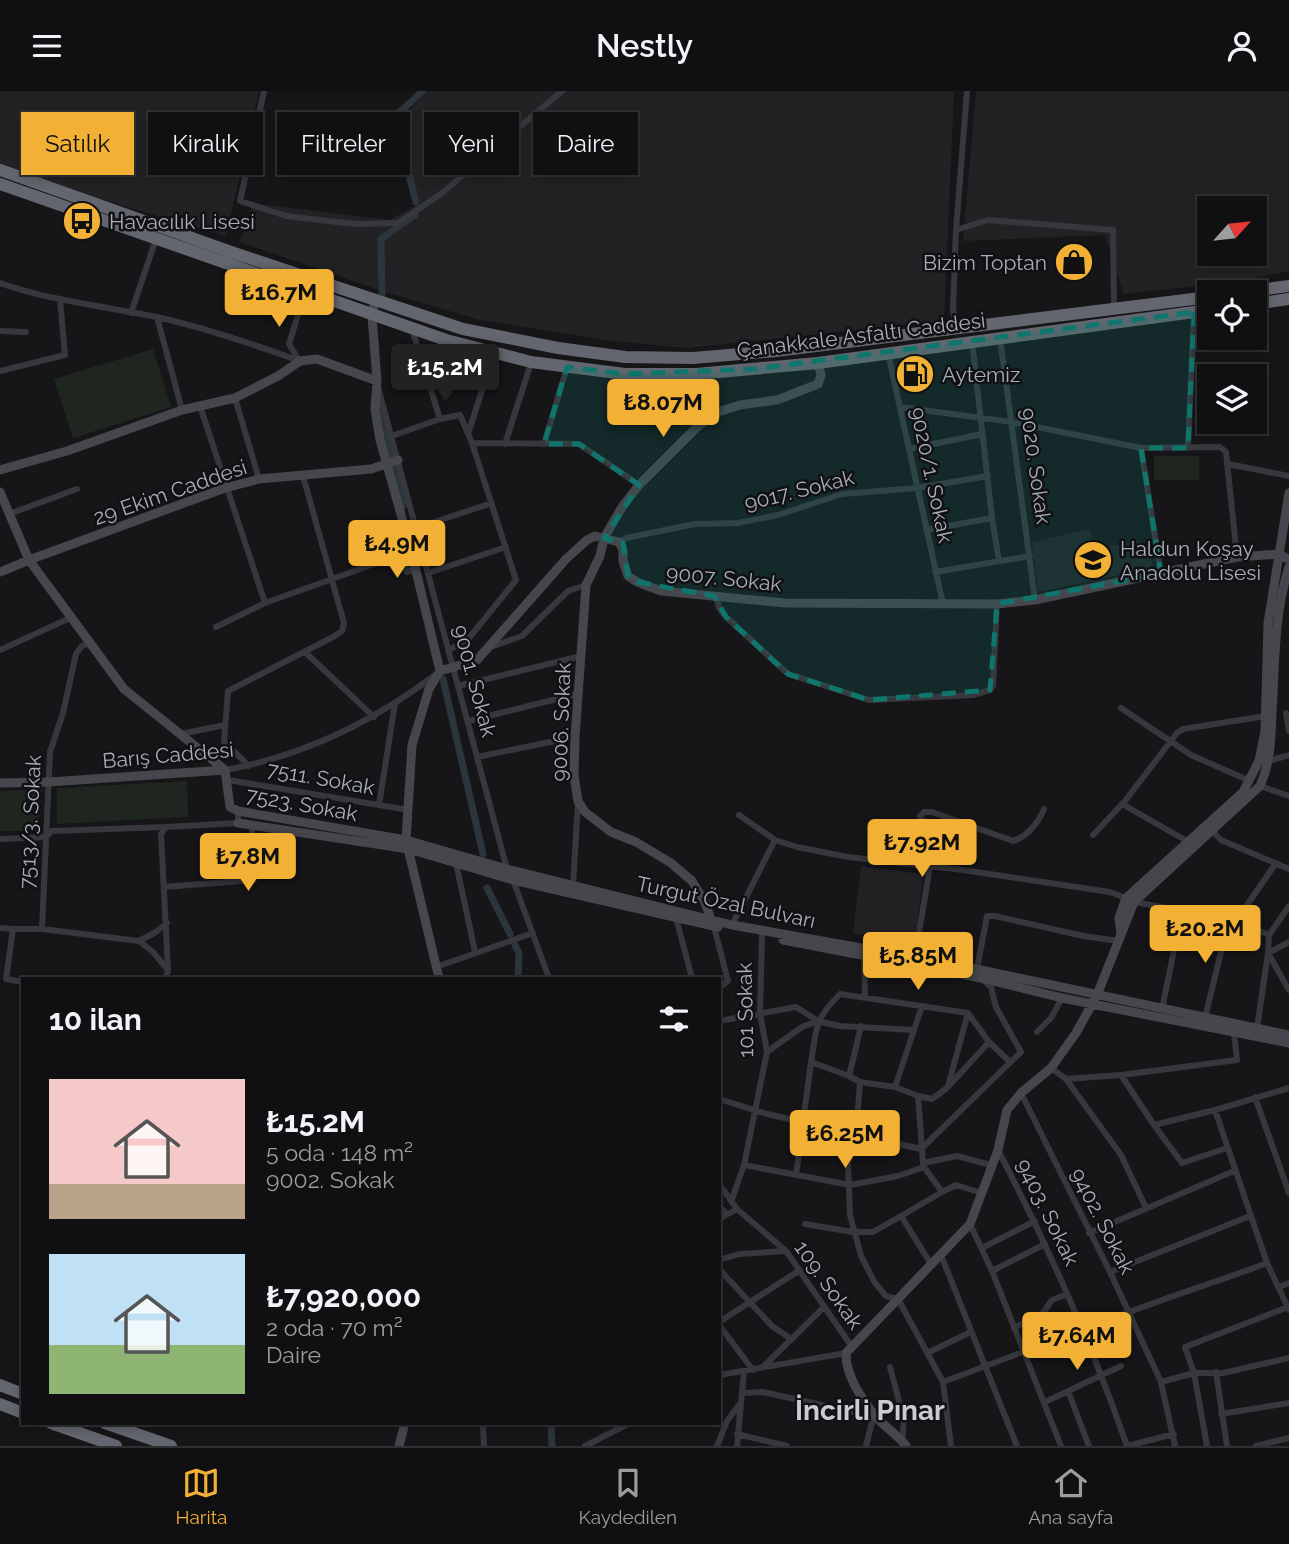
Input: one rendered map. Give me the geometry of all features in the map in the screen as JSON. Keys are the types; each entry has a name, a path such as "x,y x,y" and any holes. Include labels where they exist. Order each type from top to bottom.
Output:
{"highway":[{"name":"Çanakkale Asfaltı Caddesi","path":"0,170 375,301 463,328 558,348 625,357 693,358 776,351 1197,299"},
{"name":"Çanakkale Asfaltı Caddesi","path":"0,184 412,329 531,362 625,374 696,374 818,363 1197,311"},
{"path":"1267,289 1289,286"},
{"path":"1267,302 1289,299"},
{"path":"0,1385 21,1393"},
{"path":"0,1404 21,1412"},
{"path":"57,1425 116,1446"},
{"path":"111,1425 171,1446"}],"street":[{"path":"264,91 240,201 286,216 354,224 398,223 442,193 562,91"},
{"path":"956,329 953,309 956,230 967,91"},
{"path":"956,230 988,220 1113,230 1114,309"},
{"path":"131,313 156,238"},
{"path":"0,283 60,300 157,317 256,345 300,362"},
{"path":"300,362 289,344 305,292"},
{"path":"0,371 65,355 60,300"},
{"path":"375,301 372,316 377,381 376,409 385,464 440,671"},
{"path":"1188,448 1194,311"},
{"path":"157,317 182,410"},
{"path":"412,329 440,419"},
{"path":"0,331 26,332"},
{"name":"9020. Sokak","path":"1000,337 1035,600"},
{"path":"972,340 999,561"},
{"path":"468,433 494,353"},
{"name":"9020/1. Sokak","path":"888,353 943,604"},
{"path":"0,470 67,451 182,410 234,398 300,362 317,359 377,381"},
{"path":"505,444 531,362"},
{"name":"9006. Sokak","path":"713,923 705,902 692,881 671,863 636,842 611,832 585,812 578,801 575,737 586,585 600,556 604,538 622,507 673,449 718,412 740,405 777,400 818,384 821,375 818,363"},
{"path":"544,444 566,367"},
{"name":"9001. Sokak","path":"377,381 507,869"},
{"path":"234,398 259,479"},
{"path":"200,407 265,603"},
{"path":"900,407 1012,422 1141,448 1220,447 1226,452 1228,464 1237,557"},
{"path":"391,436 460,415 472,443 516,580 468,638 449,650"},
{"path":"909,449 982,434"},
{"path":"472,443 579,444 639,485"},
{"path":"1141,448 1161,574"},
{"name":"29 Ekim Caddesi","path":"0,572 225,488 259,479 371,469 398,460"},
{"path":"1228,464 1289,476"},
{"path":"249,766 224,742 228,691 342,631 344,623 303,476"},
{"name":"9017. Sokak","path":"619,542 625,538 695,524 738,523 778,515 842,494 917,488 988,476"},
{"path":"9,514 77,489"},
{"path":"0,492 29,559 124,689 227,775"},
{"path":"1130,900 1212,831 1260,786 1269,761 1268,623 1289,493"},
{"path":"416,528 492,503"},
{"path":"926,530 992,518"},
{"path":"439,977 407,845 412,745 429,688 440,671 477,660 566,559 587,540 595,536 619,542"},
{"name":"9007. Sokak","path":"619,542 628,576 661,591 785,603 997,604 1035,600 1237,557 1280,554"},
{"path":"428,573 506,547"},
{"path":"216,627 265,603 402,554 407,572 415,569"},
{"path":"1280,554 1289,559"},
{"path":"935,572 1030,556"},
{"path":"721,1377 849,1350 970,1224 998,1150 1007,1110 1021,1093 1051,1068 1076,1033 1095,999 1120,937 1119,918 1130,900 1187,841 1235,800 1250,781 1259,761 1269,715 1283,585 1289,567"},
{"path":"488,648 522,636 568,591 586,585"},
{"path":"716,596 719,608 726,617 788,674 869,699 974,695 990,690 993,686 997,604"},
{"path":"0,650 70,618"},
{"name":"7513/3. Sokak","path":"42,929 49,761 76,655 82,646 89,643"},
{"path":"305,652 374,717"},
{"path":"458,686 580,656"},
{"name":"Barış Caddesi","path":"0,783 227,775 346,731 374,717 440,671"},
{"path":"468,721 577,694"},
{"path":"379,805 395,703"},
{"path":"1121,708 1191,755 1289,796"},
{"path":"1093,835 1183,729 1287,712 1289,731"},
{"path":"181,734 225,725"},
{"path":"477,758 575,737"},
{"path":"1269,761 1289,755"},
{"name":"7511. Sokak","path":"227,775 409,811"},
{"name":"7523. Sokak","path":"227,775 230,807 238,811 407,845"},
{"path":"573,885 578,801"},
{"path":"1122,804 1187,841"},
{"path":"901,863 921,841 942,839 938,831 921,819 923,812 940,814 1013,841 1024,837 1044,809"},
{"path":"237,823 238,811"},
{"path":"739,815 775,840 797,847 848,857 930,866 1110,893 1130,900 1232,920 1269,935"},
{"path":"0,839 46,837 52,831 237,823 407,845"},
{"path":"164,887 254,880 251,825"},
{"path":"166,827 162,834 169,970 166,977"},
{"path":"1212,831 1221,840 1289,869"},
{"path":"732,925 775,840"},
{"name":"Turgut Özal Bulvarı","path":"407,845 573,885 762,936 915,957 1062,998 1095,999 1162,1009 1289,1035"},
{"name":"Turgut Özal Bulvarı","path":"407,845 513,880 676,918 732,925 979,974 1234,1033 1289,1043"},
{"path":"456,863 475,951"},
{"path":"1205,1018 1232,920 1276,863"},
{"path":"915,957 930,866"},
{"path":"507,869 549,977"},
{"path":"1257,1028 1269,935 1289,906"},
{"path":"1162,1009 1182,911"},
{"path":"921,1149 1021,1052 996,1007 991,988 979,974 987,916 1083,936 1120,937"},
{"path":"676,918 692,977"},
{"path":"139,941 167,923"},
{"path":"713,923 727,981 721,986"},
{"path":"0,928 42,929 139,941 153,951 169,970"},
{"path":"13,929 6,979 21,982"},
{"path":"436,967 475,951 533,933"},
{"name":"101 Sokak","path":"732,1199 744,1165 767,1052 760,1013 762,936"},
{"path":"1268,953 1289,942"},
{"path":"864,952 865,997"},
{"path":"1268,953 1289,990"},
{"path":"1278,967 1289,966"},
{"path":"796,1175 818,1021 840,995 968,1013 989,1042 1010,1062"},
{"path":"1037,1032 1051,1018 1062,998"},
{"path":"721,1021 796,1006 818,1021 839,1026 914,1030"},
{"path":"895,1087 922,1006"},
{"path":"947,1088 968,1013"},
{"path":"767,1052 802,1027 818,1021"},
{"path":"849,1076 861,1026"},
{"path":"1066,1079 1237,1060 1234,1033"},
{"path":"811,1062 860,1082 895,1087 932,1098 947,1088 989,1042"},
{"path":"1051,1068 1066,1079 1121,1156 1146,1208"},
{"path":"1121,1075 1182,1163 1227,1148"},
{"path":"860,1082 856,1133 848,1163 853,1232 874,1283 886,1296 898,1299 943,1383 951,1446"},
{"path":"1154,1125 1215,1111 1289,1088"},
{"name":"9402. Sokak","path":"1021,1093 1129,1311 1161,1382 1175,1446"},
{"path":"918,1096 924,1165 942,1192"},
{"path":"1255,1097 1289,1193"},
{"path":"721,1099 802,1122 921,1149"},
{"path":"1207,1446 1194,1373 1185,1347 1288,1309 1250,1216 1215,1111"},
{"name":"9403. Sokak","path":"998,1150 1035,1221 1084,1331 1127,1446"},
{"path":"744,1165 850,1185 898,1176 957,1156 991,1165"},
{"path":"1089,1233 1234,1171"},
{"path":"805,1224 853,1232 873,1232 956,1185 982,1193"},
{"name":"109. Sokak","path":"721,1186 737,1209 786,1251 849,1350"},
{"path":"721,1208 727,1214"},
{"path":"721,1218 737,1209"},
{"path":"901,1216 931,1264"},
{"path":"1110,1272 1250,1216"},
{"path":"982,1248 1035,1221"},
{"path":"970,1224 992,1271 1062,1446"},
{"path":"992,1271 1045,1244"},
{"path":"721,1259 739,1254 786,1251"},
{"path":"941,1255 1017,1446"},
{"path":"1084,1331 1129,1311 1268,1263"},
{"path":"721,1322 800,1270"},
{"path":"721,1271 748,1303 772,1326 791,1339"},
{"path":"1279,1287 1289,1283"},
{"path":"1014,1328 1043,1313 1052,1300 1067,1294"},
{"path":"762,1368 824,1307"},
{"path":"721,1326 753,1370"},
{"path":"927,1353 971,1332"},
{"path":"849,1350 846,1369 876,1417 904,1444"},
{"path":"943,1383 1023,1352"},
{"path":"1161,1382 1194,1373 1223,1373 1289,1358"},
{"path":"1045,1402 1121,1366"},
{"path":"890,1367 904,1420 904,1444"},
{"path":"737,1446 744,1371"},
{"path":"1216,1372 1227,1446"},
{"path":"1068,1391 1089,1446"},
{"path":"742,1393 763,1392 876,1417"},
{"path":"717,1446 727,1421 740,1403"},
{"path":"1221,1414 1289,1403"},
{"path":"866,1446 872,1422 876,1417"},
{"path":"399,1446 404,1425"},
{"path":"482,1425 484,1446"},
{"path":"584,1446 626,1425"},
{"path":"737,1434 787,1446"},
{"path":"1127,1446 1174,1434"},
{"path":"1256,1446 1289,1438"}],"highlighted area":[{"path":"1194,312 1188,448 1141,448 1161,574 997,604 990,690 869,700 788,674 726,617 714,596 637,582 628,576 623,543 604,538 639,485 579,444 544,444 567,367 625,374 754,369"}],"shaded area":[{"path":"0,91 259,91 254,112 148,112 148,175 240,175 226,236 83,194 30,175 134,175 134,112 21,112 21,172 0,164"},
{"path":"429,91 954,91 944,321 687,348 612,341 480,320 379,290 240,242 253,203 389,220 419,204 410,172 410,112 406,112"},
{"path":"976,91 1289,91 1289,271 1246,280 1197,280 1197,286 1124,294 1105,235 963,241"},
{"path":"153,349 171,407 73,438 54,379"},
{"path":"1154,456 1199,456 1199,480 1154,480"},
{"name":"Haldun Koşay Anadolu Lisesi","path":"1090,529 1094,549 1139,541 1147,552 1151,551 1153,568 1038,592 1032,542"},
{"path":"187,781 188,817 57,824 57,788"},
{"path":"42,789 37,831 0,831 0,791"},
{"path":"861,866 923,874 915,941 853,934"}],"waterway":[{"path":"416,202 394,117 423,91"},
{"path":"382,294 381,239 415,215"},
{"path":"378,403 391,455"},
{"path":"394,467 403,506"},
{"path":"443,679 483,854"},
{"path":"487,888 510,934"},
{"path":"515,945 519,953 518,977"},
{"path":"551,1425 552,1446"}],"place":[{"name":"Havacılık Lisesi","path":"82,221"},
{"name":"Bizim Toptan","path":"1074,262"},
{"name":"Aytemiz","path":"915,374"},
{"name":"Haldun Koşay Anadolu Lisesi","path":"1093,560"}],"district":[{"name":"İncirli Pınar","path":"870,1410"}]}
